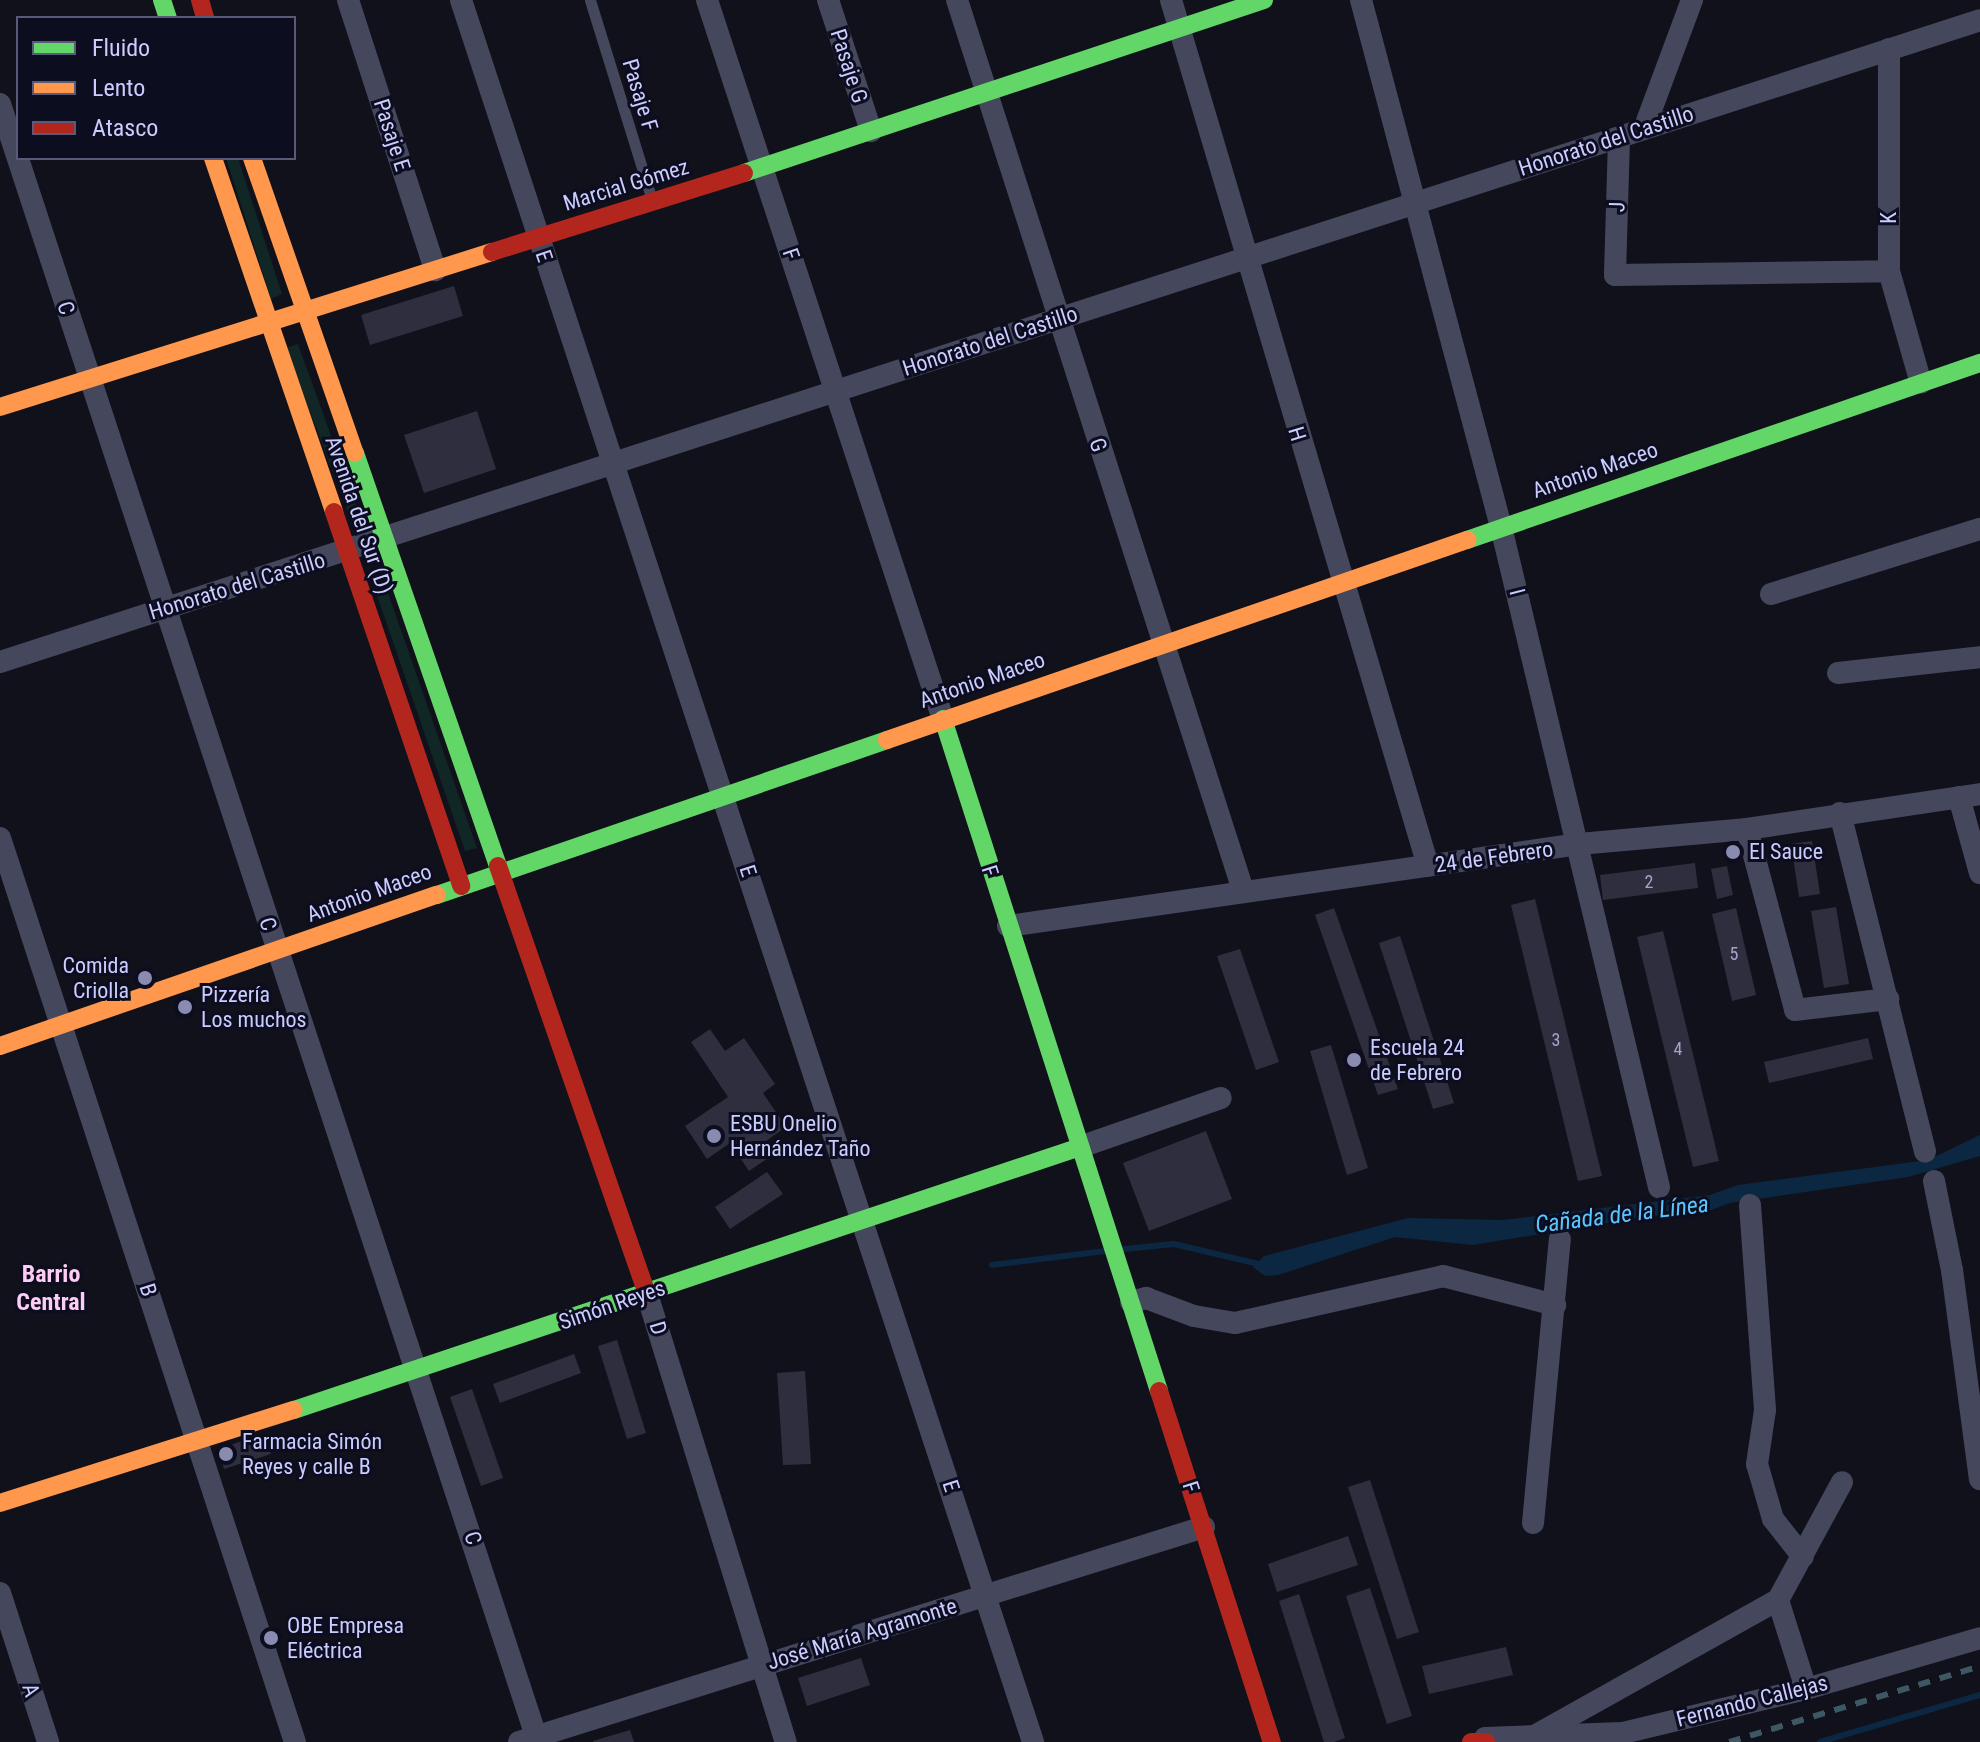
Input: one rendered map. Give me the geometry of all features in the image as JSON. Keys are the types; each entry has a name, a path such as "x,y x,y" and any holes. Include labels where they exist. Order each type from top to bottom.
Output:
{"street":[{"name":"Pasaje E","path":"348,0 435,270"},
{"name":"E","path":"461,0 1033,1742"},
{"name":"F","path":"707,0 1111,1234 1272,1742"},
{"name":"Pasaje G","path":"828,0 871,131"},
{"name":"G","path":"957,0 1056,319 1165,643 1243,890"},
{"name":"H","path":"1171,0 1244,256 1428,866"},
{"name":"Marcial Gómez","path":"0,407 268,325 986,95 1264,0"},
{"name":"I","path":"1361,0 1419,202 1501,527 1659,1187"},
{"path":"1644,129 1692,0"},
{"name":"Honorato del Castillo","path":"0,662 347,552 1244,256 1619,139 1980,20"},
{"name":"K","path":"1889,49 1889,271 1921,383"},
{"name":"C","path":"0,104 16,153"},
{"name":"J","path":"1619,139 1615,275 1889,271"},
{"name":"C","path":"18,160 277,951 419,1370 531,1740"},
{"name":"Avenida del Sur (D)","path":"214,160 461,886"},
{"name":"Avenida del Sur (D)","path":"253,160 499,873"},
{"name":"Antonio Maceo","path":"0,1046 723,794 1980,363"},
{"path":"1771,594 1980,529"},
{"path":"1838,673 1980,657"},
{"path":"1970,796 1980,873"},
{"name":"24 de Febrero","path":"1008,926 1579,844 1747,829 1970,796"},
{"path":"1840,813 1925,1152"},
{"path":"1747,829 1795,1010 1888,999"},
{"name":"B","path":"0,838 295,1742"},
{"name":"D","path":"499,873 647,1294 786,1742"},
{"name":"Simón Reyes","path":"0,1503 419,1370 1221,1098"},
{"path":"1934,1181 1952,1270 1980,1479"},
{"path":"1750,1205 1765,1410 1757,1464 1773,1519 1803,1557"},
{"path":"1533,1523 1560,1239"},
{"path":"1128,1294 1194,1316 1235,1323 1443,1276 1555,1305"},
{"path":"1531,1738 1778,1600 1842,1482"},
{"name":"José María Agramonte","path":"531,1740 1204,1527"},
{"name":"A","path":"0,1593 48,1742"},
{"path":"1778,1600 1806,1689"},
{"name":"Fernando Callejas","path":"1481,1741 1623,1733 1806,1689 1980,1638"}],"lane":[{"name":"Pasaje F","path":"590,0 653,201"}],"green space":[{"path":"227,160 239,160 282,294 271,299"},
{"path":"298,344 364,527 355,531 286,348"},
{"path":"380,570 477,848 465,851 370,575"}],"water":[{"name":"Cañada de la Línea","path":"1980,1135 1980,1156 1908,1177 1730,1203 1700,1214 1651,1216 1473,1245 1395,1237 1278,1275 1265,1276 1253,1267 1264,1256 1408,1218 1503,1220 1710,1195 1738,1185 1928,1160"}],"building":[{"path":"454,286 463,316 370,345 361,315"},
{"path":"477,411 496,469 424,493 404,435"},
{"path":"1812,841 1820,894 1799,897 1791,844"},
{"path":"1695,863 1698,888 1603,900 1600,875"},
{"path":"1727,866 1733,895 1717,899 1711,869"},
{"path":"1535,899 1602,1176 1578,1181 1511,905"},
{"path":"1836,907 1849,984 1824,988 1811,911"},
{"path":"1334,908 1398,1089 1378,1095 1315,915"},
{"path":"1736,908 1756,995 1732,1001 1712,914"},
{"path":"1663,931 1719,1161 1693,1167 1637,937"},
{"path":"1400,936 1454,1103 1433,1109 1379,943"},
{"path":"1240,949 1279,1062 1256,1070 1217,956"},
{"path":"710,1029 725,1051 744,1038 775,1084 763,1093 786,1127 766,1141 774,1154 749,1171 730,1143 707,1159 685,1126 728,1097 691,1042"},
{"path":"1868,1038 1873,1059 1769,1083 1764,1062"},
{"path":"1331,1045 1368,1168 1347,1175 1310,1051"},
{"path":"1206,1131 1232,1199 1149,1231 1123,1163"},
{"path":"767,1172 783,1194 730,1229 715,1207"},
{"path":"617,1340 646,1433 627,1439 598,1346"},
{"path":"574,1354 581,1373 500,1403 493,1384"},
{"path":"805,1371 811,1464 783,1465 777,1373"},
{"path":"472,1389 503,1478 481,1486 450,1397"},
{"path":"264,1434 271,1454 224,1469 218,1449"},
{"path":"1370,1480 1419,1632 1397,1639 1348,1487"},
{"path":"1348,1536 1358,1565 1277,1592 1268,1564"},
{"path":"1370,1588 1412,1716 1387,1724 1346,1596"},
{"path":"1299,1594 1345,1738 1334,1742 1324,1742 1279,1601"},
{"path":"1506,1647 1513,1675 1429,1694 1422,1666"},
{"path":"861,1658 870,1685 807,1706 798,1678"},
{"path":"630,1730 634,1742 593,1742 593,1741"}],"waterway":[{"path":"1124,1249 1174,1244 1263,1265"},
{"path":"992,1265 1105,1251"},
{"path":"1820,1742 1980,1695"}],"railway":[{"path":"1729,1742 1980,1666"}],"traffic: fast":[{"path":"162,0 167,16"},
{"path":"744,173 1264,0"},
{"path":"1467,540 1980,363"},
{"path":"355,453 498,866"},
{"path":"943,719 1159,1391"},
{"path":"437,895 887,740"},
{"path":"294,1410 1080,1147"}],"traffic: slow":[{"path":"214,160 334,512"},
{"path":"253,160 355,453"},
{"path":"0,407 492,252"},
{"path":"887,740 1467,540"},
{"path":"0,1046 437,895"},
{"path":"0,1503 294,1410"}],"traffic: jam":[{"path":"200,0 204,16"},
{"path":"492,252 744,173"},
{"path":"334,512 461,886"},
{"path":"498,866 647,1294"},
{"path":"1159,1391 1272,1742"},
{"path":"1471,1742 1486,1742"}],"place":[{"name":"El Sauce","path":"1733,852"},
{"name":"Comida Criolla","path":"145,978"},
{"name":"Pizzería Los muchos","path":"185,1007"},
{"name":"Escuela 24 de Febrero","path":"1354,1060"},
{"name":"ESBU Onelio Hernández Taño","path":"714,1136"},
{"name":"Farmacia Simón Reyes y calle B","path":"226,1454"},
{"name":"OBE Empresa Eléctrica","path":"271,1638"}],"district":[{"name":"Barrio Central","path":"51,1289"}]}
